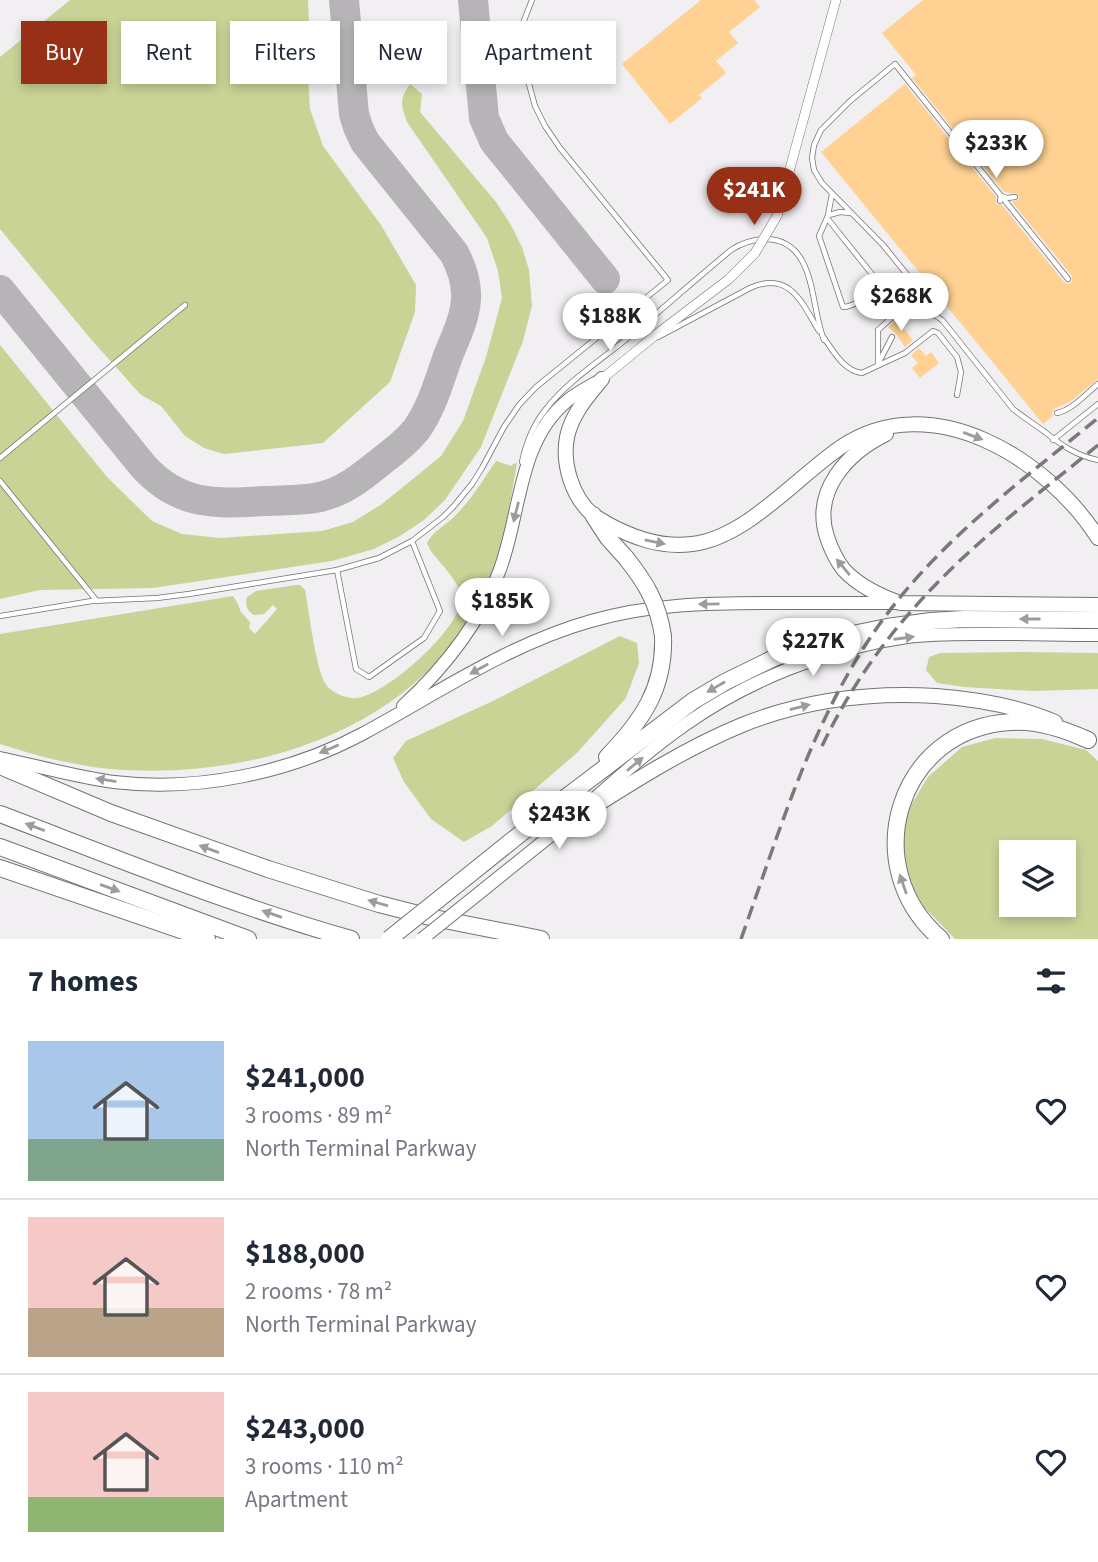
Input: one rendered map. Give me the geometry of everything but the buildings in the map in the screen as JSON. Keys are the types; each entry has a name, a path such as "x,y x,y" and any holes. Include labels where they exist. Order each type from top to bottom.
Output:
{"highway":[{"path":"565,798 619,745 641,718 657,686 664,652 660,617 655,603 639,574 608,538 593,515"},
{"path":"389,939 565,798 668,720 708,691 755,666 832,638 931,621 1098,620"},
{"path":"941,939 925,924 914,908 904,891 898,871 895,832 905,794 915,776 940,748 957,737 993,724 1012,722 1049,726 1069,731 1093,743"},
{"path":"0,766 111,813 268,869 433,918 541,939"},
{"path":"0,814 206,891 351,939"},
{"path":"0,847 248,939"},
{"path":"0,868 207,939"}],"main road":[{"path":"390,718 446,661 482,609 500,571 537,439 567,400 602,379"},
{"path":"602,379 577,411 566,441 569,477 574,490 593,515 636,537 676,545 709,541 728,534 851,441 875,430 926,426 977,436 1031,467 1067,499 1098,538"},
{"path":"900,603 883,597 845,571 830,546 825,532 824,513 827,491 844,464 872,441 906,426"},
{"path":"0,758 114,782 155,784 232,778 279,767 337,746 525,645 559,632 612,616 696,604 1098,605"},
{"path":"422,939 565,825 686,723 738,692 791,668 847,649 908,637 970,634 1098,635"},
{"path":"565,825 655,769 721,734 765,717 830,700 898,695 968,699 1033,714 1093,743"}],"street":[{"path":"602,379 729,279 755,253 777,216 836,0"}],"lane":[{"path":"0,616 61,605 189,594 337,570 379,558 412,541 443,517 462,497 490,456 504,427 536,387 668,280 560,148 535,106 529,85 523,23 533,0"},
{"path":"878,365 878,330 909,301 914,291 914,282 883,245 822,183 814,170 812,158 821,130 850,101 895,64 1000,198 1068,279"},
{"path":"828,216 879,283 876,288 845,308 819,236 828,216 832,193"},
{"path":"1000,198 1015,197"},
{"path":"828,216 840,212 852,213"},
{"path":"523,484 525,446 547,408 566,388 740,245 762,239 776,240 797,253 807,271 824,340"},
{"path":"637,350 750,288 764,283 778,284 797,294 824,340 845,366 856,372 868,372 905,353 933,331 937,333 957,357 961,372 957,395"},
{"path":"0,457 185,305"},
{"path":"920,315 931,313 943,321 1013,409 1053,440 1087,458 1098,460"},
{"path":"878,365 892,337"},
{"path":"1057,413 1063,412 1098,384"},
{"path":"1053,440 1098,404"},
{"path":"0,481 96,601"},
{"path":"337,570 356,669 369,677 424,638 440,611 412,541"}],"green space":[{"path":"70,0 308,0 309,21 230,21 230,84 308,84 310,109 323,146 381,225 416,285 415,312 390,382 323,443 224,454 204,448 185,436 161,406 141,395 89,337 0,229 0,57 21,40 21,84 107,84 107,21 44,21"},
{"path":"410,84 422,94 420,112 496,202 522,247 529,270 532,306 523,341 481,447 445,500 424,520 400,536 374,549 332,561 153,588 40,590 0,599 0,345 107,477 152,521 182,534 220,538 322,531 353,522 382,504 441,456 463,421 486,357 502,298 498,271 487,238 407,122 402,102"},
{"path":"496,461 512,466 517,463 501,544 479,602 469,620 439,659 403,693 362,719 318,740 271,756 222,766 173,770 93,767 0,744 0,634 233,596 250,622 249,628 255,634 277,609 273,605 264,614 254,615 246,603 247,597 256,591 296,585 305,590 320,670 331,690 357,698 386,685 436,642 458,611 460,592 427,543 477,490"},
{"path":"620,636 637,643 639,663 626,698 578,752 492,826 464,842 431,819 404,782 393,758 406,741 495,700"},
{"path":"940,653 1098,653 1098,689 1033,691 964,687 937,683 926,670 929,657"},
{"path":"995,738 1042,739 1086,750 1098,761 1098,939 955,939 923,906 905,873 901,846 907,812 928,777 962,747"}],"taxiway":[{"path":"0,290 143,466 170,489 184,495 214,502 320,497 354,482 397,449 416,430 431,404 462,321 466,287 454,253 365,142 358,127 354,114 344,0"},
{"path":"473,0 484,118 494,141 605,279"}],"railway":[{"path":"741,939 806,760 848,674 873,634 902,595 947,547 996,502 1098,418"},
{"path":"822,746 863,674 887,640 935,585 979,543 1098,445"}]}
